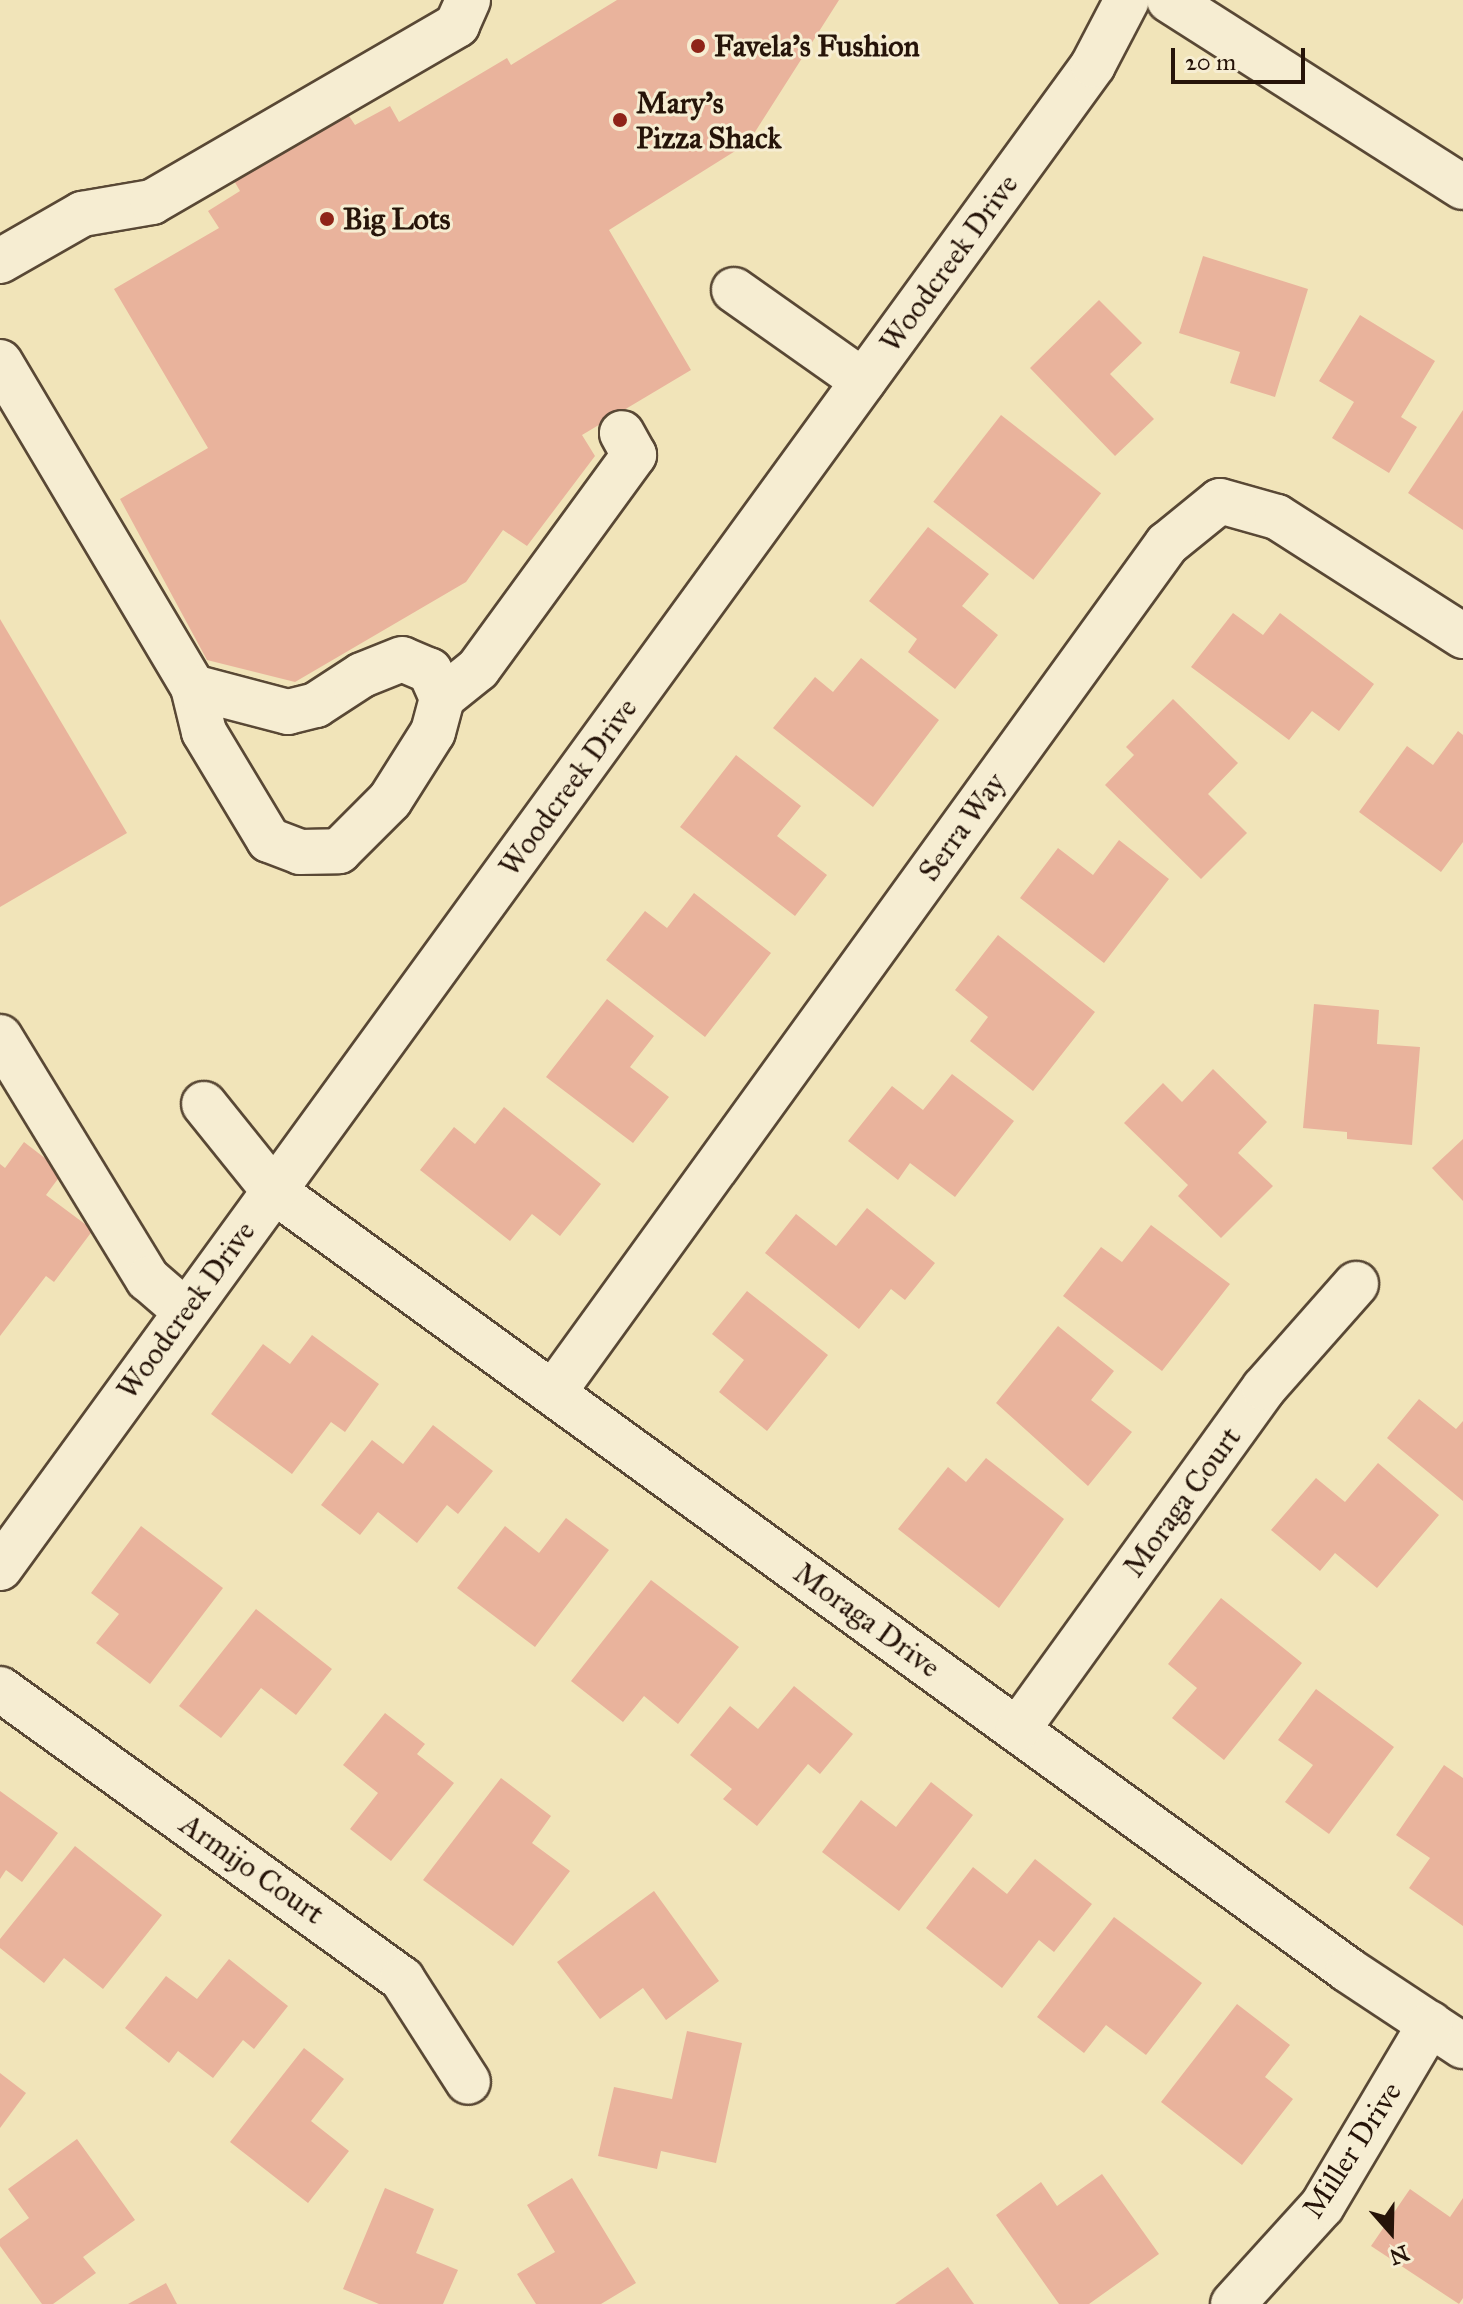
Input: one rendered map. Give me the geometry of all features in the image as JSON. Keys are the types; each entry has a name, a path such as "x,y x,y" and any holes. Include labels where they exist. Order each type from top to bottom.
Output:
{"street":[{"path":"0,261 82,214 152,202 457,25 468,0"},
{"name":"Woodcreek Drive","path":"0,1568 1093,65 1127,0"},
{"path":"1169,0 1463,187"},
{"path":"734,290 863,381"},
{"path":"0,362 193,687 204,732 248,812 269,840 300,852 339,851 371,823 433,732 442,698 478,669 634,455 622,433"},
{"name":"Serra Way","path":"553,1393 1167,544 1220,501 1277,517 1463,636"},
{"path":"193,687 288,712 316,705 362,675 402,659 430,671 442,698"},
{"path":"0,1037 148,1279 185,1311"},
{"name":"Moraga Drive","path":"204,1104 274,1191 1446,2035"},
{"name":"Moraga Court","path":"1018,1729 1264,1388 1356,1284"},
{"name":"Armijo Court","path":"0,1689 402,1979 468,2082"},
{"name":"Miller Drive","path":"1233,2304 1322,2206 1446,2035"}],"building":[{"path":"617,0 839,0 748,143 609,230 691,370 582,435 595,456 527,546 503,530 466,582 295,682 207,660 120,499 208,448 114,289 219,228 208,211 240,191 233,179 347,113 355,125 390,106 399,122 507,58 511,65"},
{"path":"1203,256 1308,289 1275,397 1230,383 1240,352 1179,333"},
{"path":"1099,300 1142,343 1110,374 1154,419 1115,456 1030,368"},
{"path":"1360,315 1435,361 1401,417 1417,427 1389,473 1332,438 1354,402 1319,381"},
{"path":"1463,410 1463,530 1408,493"},
{"path":"1001,415 1101,493 1033,580 933,502"},
{"path":"928,527 989,574 962,606 998,635 955,689 908,652 917,639 869,601"},
{"path":"1233,613 1263,635 1280,613 1374,684 1339,731 1312,711 1289,740 1191,667"},
{"path":"0,619 127,833 0,907"},
{"path":"861,658 939,720 873,807 773,728 815,677 833,692"},
{"path":"1173,699 1238,763 1208,794 1247,833 1201,879 1105,785 1134,755 1126,747"},
{"path":"1458,731 1463,735 1463,842 1441,872 1359,812 1407,746 1433,765"},
{"path":"736,755 801,806 777,836 827,875 795,916 680,827"},
{"path":"1119,840 1169,879 1104,963 1020,898 1058,848 1093,875"},
{"path":"694,893 771,953 705,1037 606,960 645,911 667,928"},
{"path":"998,935 1095,1012 1033,1091 970,1041 988,1017 955,990"},
{"path":"607,999 654,1036 630,1067 669,1097 633,1143 546,1077"},
{"path":"1314,1004 1379,1010 1377,1044 1420,1047 1412,1145 1347,1139 1347,1132 1303,1128"},
{"path":"1213,1069 1267,1122 1238,1153 1273,1186 1221,1238 1178,1196 1188,1185 1124,1123 1163,1083 1182,1102"},
{"path":"952,1074 1014,1121 955,1197 910,1163 898,1180 848,1141 892,1086 923,1110"},
{"path":"504,1107 601,1184 560,1236 532,1214 510,1241 420,1170 454,1127 475,1144"},
{"path":"1463,1139 1463,1201 1432,1168"},
{"path":"24,1142 63,1172 46,1195 93,1230 54,1282 46,1276 0,1336 0,1164 5,1168"},
{"path":"867,1208 935,1263 905,1300 891,1289 859,1329 765,1253 796,1214 836,1246"},
{"path":"1151,1225 1230,1284 1162,1371 1063,1296 1101,1247 1122,1262"},
{"path":"747,1291 828,1355 767,1431 719,1392 744,1360 712,1334"},
{"path":"1058,1326 1114,1371 1091,1400 1132,1432 1088,1486 996,1403"},
{"path":"312,1335 379,1384 345,1432 331,1422 292,1474 211,1414 263,1344 290,1364"},
{"path":"1419,1399 1456,1429 1463,1421 1463,1501 1387,1438"},
{"path":"433,1425 493,1471 458,1514 447,1505 417,1543 378,1512 360,1535 321,1505 372,1440 403,1464"},
{"path":"986,1458 1064,1519 999,1608 898,1529 948,1467 966,1482"},
{"path":"1378,1463 1439,1515 1377,1588 1335,1553 1320,1571 1271,1530 1316,1478 1345,1502"},
{"path":"566,1518 609,1550 535,1647 457,1588 505,1526 539,1553"},
{"path":"141,1526 223,1588 150,1684 96,1643 119,1614 91,1593"},
{"path":"651,1580 739,1647 678,1724 644,1696 623,1722 571,1681"},
{"path":"1221,1598 1302,1663 1224,1760 1172,1718 1197,1688 1168,1664"},
{"path":"256,1609 332,1669 296,1715 261,1688 221,1738 179,1706"},
{"path":"794,1686 853,1734 820,1774 808,1764 757,1826 723,1799 732,1789 690,1755 730,1706 758,1729"},
{"path":"1316,1689 1394,1747 1329,1834 1285,1802 1313,1765 1278,1740"},
{"path":"385,1713 425,1744 417,1754 454,1783 391,1861 350,1829 378,1793 343,1765"},
{"path":"1444,1765 1463,1778 1463,1926 1409,1888 1430,1858 1396,1835"},
{"path":"501,1778 551,1816 532,1843 570,1871 513,1946 423,1880"},
{"path":"931,1782 973,1815 899,1911 822,1852 861,1800 896,1827"},
{"path":"0,1791 58,1833 22,1882 6,1870 0,1879"},
{"path":"75,1846 162,1915 103,1989 64,1958 44,1983 0,1948 0,1939"},
{"path":"1035,1859 1092,1904 1054,1952 1039,1940 1002,1988 926,1928 973,1867 1007,1894"},
{"path":"654,1891 719,1981 666,2020 643,1988 600,2019 557,1962"},
{"path":"1114,1917 1202,1983 1146,2055 1106,2025 1084,2053 1037,2017"},
{"path":"229,1959 288,2006 254,2049 243,2040 213,2078 178,2051 169,2063 125,2028 166,1976 197,1999"},
{"path":"1237,2004 1290,2045 1265,2077 1293,2099 1242,2165 1161,2102"},
{"path":"687,2031 742,2043 716,2163 661,2151 657,2169 598,2156 614,2087 672,2099"},
{"path":"304,2048 344,2079 311,2121 349,2151 308,2203 230,2142"},
{"path":"0,2073 26,2093 0,2128"},
{"path":"77,2139 135,2220 83,2257 96,2273 53,2304 42,2304 0,2246 0,2239 29,2218 8,2189"},
{"path":"1102,2174 1159,2254 1089,2304 1059,2304 996,2215 1041,2182 1057,2206"},
{"path":"572,2178 636,2283 601,2304 536,2304 517,2274 555,2252 527,2205"},
{"path":"385,2188 434,2209 416,2253 458,2270 443,2304 379,2304 343,2289"},
{"path":"1410,2189 1450,2217 1463,2198 1463,2298 1459,2304 1371,2246"},
{"path":"948,2267 974,2304 895,2304"},
{"path":"166,2283 177,2304 128,2304"}],"place":[{"name":"Favela's Fushion","path":"698,46"},
{"name":"Mary's Pizza Shack","path":"620,120"},
{"name":"Big Lots","path":"327,219"}]}
